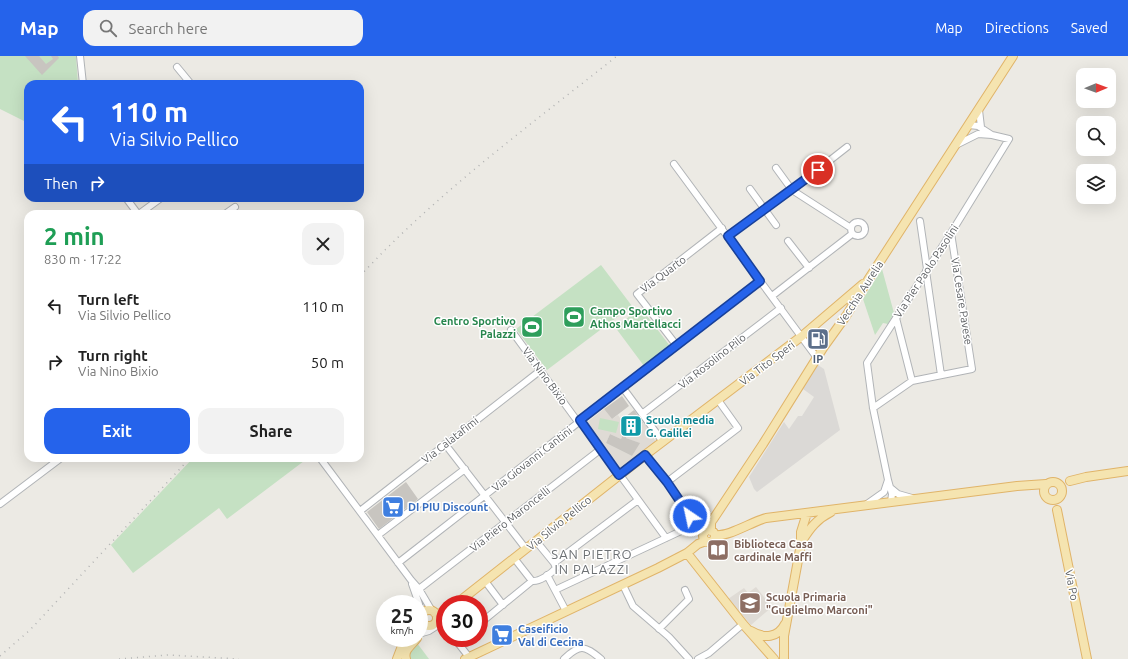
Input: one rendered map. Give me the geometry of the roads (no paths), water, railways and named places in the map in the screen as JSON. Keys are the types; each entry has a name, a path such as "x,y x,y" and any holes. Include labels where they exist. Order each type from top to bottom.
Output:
{"main road":[{"name":"Vecchia Aurelia","path":"709,535 714,518 1013,56"},
{"name":"Via Tito Speri","path":"663,442 802,336 868,280"},
{"path":"836,308 844,308 846,316"},
{"name":"Via Silvio Pellico","path":"467,595 663,442"},
{"path":"467,658 623,585 687,553 709,535 722,536 757,521 891,502 1046,484 1051,482 1057,483 1128,471"},
{"path":"1026,486 1034,487 1047,498 1057,500 1070,481"},
{"path":"1057,483 1061,487 1061,494"},
{"path":"1046,484 1044,489 1047,498"},
{"name":"Via Po","path":"1061,494 1057,510 1087,659"},
{"name":"Via Po","path":"1047,498 1057,510"},
{"path":"808,530 823,516 837,510"},
{"path":"801,544 810,524 808,513"},
{"path":"784,659 783,647 801,544 801,532 808,513"},
{"path":"687,553 743,624 774,659"},
{"path":"428,611 436,613"},
{"path":"428,625 431,625 436,620 433,612"},
{"path":"743,624 753,632 767,636 779,633 787,620"},
{"path":"393,659 401,647"},
{"path":"398,659 402,647"},
{"path":"406,659 405,656 408,647"}],"street":[{"path":"80,56 83,80"},
{"path":"177,67 187,80"},
{"path":"979,110 981,127"},
{"path":"969,125 981,127 992,135"},
{"path":"969,125 978,134"},
{"path":"956,145 978,134 992,135"},
{"name":"Via Pier Paolo Pasolini","path":"888,488 888,480 873,408 866,364 951,233 1009,139 992,135"},
{"path":"728,236 792,190 847,147"},
{"path":"674,164 817,358"},
{"path":"772,296 852,231 792,190 776,168"},
{"path":"750,189 776,225"},
{"path":"144,210 155,202"},
{"path":"231,210 235,207"},
{"path":"873,408 912,381 941,375 920,221"},
{"name":"Via Quarto","path":"677,346 636,294 722,228"},
{"name":"Via Cesare Pavese","path":"941,375 972,369 951,233"},
{"path":"788,241 808,268"},
{"name":"Via Giovanni Cantini","path":"398,563 760,281"},
{"name":"Via Rosolino Pilo","path":"642,414 780,308"},
{"path":"896,318 912,381"},
{"name":"Via Nino Bixio","path":"511,330 666,538"},
{"name":"Via Calatafimi","path":"360,511 541,370"},
{"path":"623,388 663,442"},
{"path":"667,482 738,428 718,400"},
{"path":"446,444 526,549"},
{"name":"Via Piero Maroncelli","path":"419,589 601,449"},
{"path":"645,455 667,482 696,524 709,535"},
{"path":"0,504 56,462"},
{"path":"323,462 419,589 433,612"},
{"path":"378,535 465,469"},
{"path":"888,488 898,494 920,499"},
{"path":"888,488 893,498 891,502"},
{"path":"863,506 880,496 888,488"},
{"path":"554,563 638,500"},
{"path":"555,590 696,524"},
{"path":"488,617 532,581 536,581 547,576 555,570 554,563 536,541"},
{"path":"514,558 532,581"},
{"path":"547,576 566,612"},
{"path":"411,580 416,595"},
{"path":"485,581 503,605"},
{"path":"623,585 633,606 669,637 689,659"},
{"path":"659,629 689,599 685,590"},
{"path":"698,659 709,653 743,624"},
{"path":"460,647 467,658"},
{"path":"564,659 574,651 581,648 591,650 601,659"}],"railway":[{"path":"364,272 420,216 452,188 517,134 617,56"},
{"path":"0,656 30,630 186,462"},
{"path":"119,659 168,655 239,659"}],"place":[{"name":"Campo Sportivo Athos Martellacci","path":"574,317"},
{"name":"Centro Sportivo Palazzi","path":"532,327"},
{"name":"IP","path":"818,339"},
{"name":"Scuola media G. Galilei","path":"631,426"},
{"name":"DI PIU Discount","path":"393,507"},
{"name":"Biblioteca Casa cardinale Maffi","path":"718,550"},
{"name":"Scuola Primaria \"Guglielmo Marconi\"","path":"750,603"},
{"name":"Caseificio Val di Cecina","path":"502,635"}],"district":[{"name":"SAN PIETRO IN PALAZZI","path":"592,562"}]}
